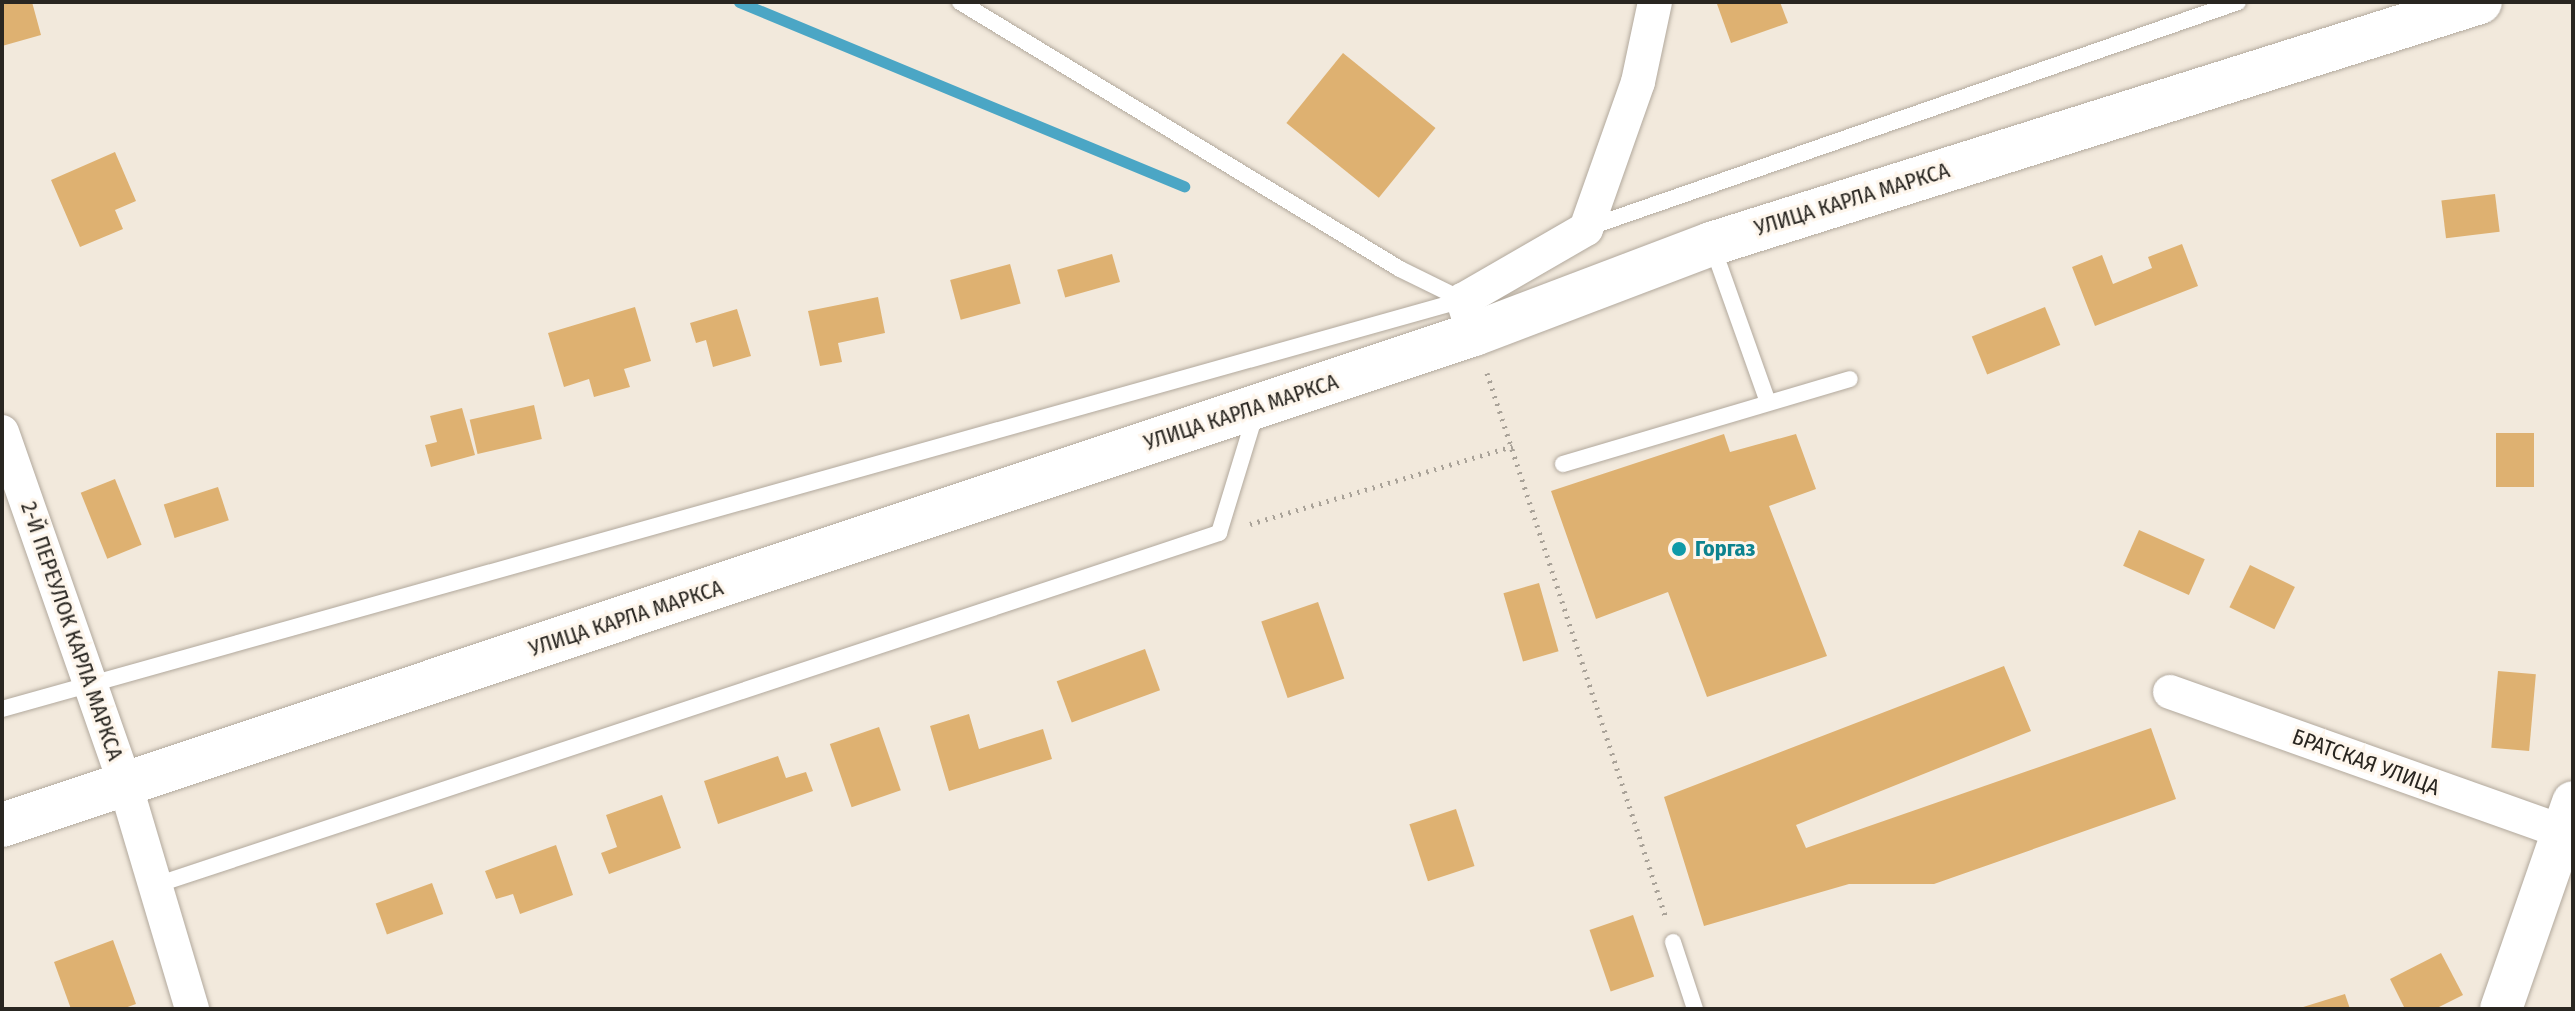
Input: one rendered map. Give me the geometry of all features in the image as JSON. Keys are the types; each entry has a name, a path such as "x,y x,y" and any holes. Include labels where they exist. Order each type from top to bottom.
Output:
{"main road":[{"name":"УЛИЦА КАРЛА МАРКСА","path":"2,825 1257,407 1468,317 1711,244 2480,2"}],"street":[{"path":"1468,317 1586,229 1638,82 1655,2"},
{"name":"2-Й ПЕРЕУЛОК КАРЛА МАРКСА","path":"2,432 125,784 192,1009"},
{"name":"БРАТСКАЯ УЛИЦА","path":"2170,692 2568,817 2501,1009"}],"lane":[{"path":"960,2 1346,237 1468,317"},
{"path":"1586,229 2238,2"},
{"path":"1711,244 1768,402"},
{"path":"2,709 1468,317"},
{"path":"1563,464 1850,379"},
{"path":"156,885 1219,533 1257,407"},
{"path":"1673,942 1695,1009"}],"path":[{"path":"1468,317 1513,446 1673,942"},
{"path":"1219,533 1513,446"}],"building":[{"path":"2,2 32,2 41,35 2,46"},
{"path":"1780,2 1788,23 1731,43 1717,4"},
{"path":"1343,53 1435,128 1379,198 1286,123"},
{"path":"115,152 136,201 115,210 123,229 80,247 51,180"},
{"path":"2495,194 2500,232 2446,238 2441,201"},
{"path":"2182,244 2198,286 2095,326 2072,267 2102,255 2113,284 2152,268 2148,257"},
{"path":"1112,254 1120,282 1065,298 1057,270"},
{"path":"1010,264 1021,304 961,320 950,280"},
{"path":"878,297 885,333 838,343 842,362 820,366 808,311"},
{"path":"635,307 651,361 624,369 630,387 594,397 589,379 564,387 548,333"},
{"path":"2045,307 2060,345 1987,375 1972,337"},
{"path":"737,309 751,356 713,367 706,340 696,343 690,323"},
{"path":"534,405 542,439 478,454 470,420"},
{"path":"462,408 475,455 431,467 425,445 437,442 430,416"},
{"path":"2496,433 2534,433 2534,487 2496,487"},
{"name":"Горгаз","path":"1724,434 1730,452 1796,434 1816,489 1769,506 1827,656 1707,697 1668,592 1596,619 1551,491"},
{"path":"115,479 142,545 107,559 81,493"},
{"path":"218,487 229,520 175,538 164,505"},
{"path":"2139,530 2205,559 2189,595 2123,566"},
{"path":"2250,565 2295,587 2274,629 2229,607"},
{"path":"1539,583 1559,651 1523,661 1503,593"},
{"path":"1318,602 1344,679 1288,698 1261,622"},
{"path":"1145,649 1160,690 1072,722 1057,681"},
{"path":"2004,666 2031,731 1796,825 1806,848 2151,728 2176,799 1934,884 1849,884 1704,926 1664,797"},
{"path":"2498,671 2536,674 2529,751 2491,748"},
{"path":"969,714 979,749 1043,729 1052,759 949,791 930,726"},
{"path":"879,727 901,790 852,807 830,744"},
{"path":"778,756 786,778 806,772 813,791 718,824 704,781"},
{"path":"662,795 681,848 609,874 601,853 617,847 606,815"},
{"path":"1456,809 1475,866 1428,881 1409,824"},
{"path":"556,845 573,895 520,914 513,894 496,899 485,871"},
{"path":"432,883 443,914 387,935 376,904"},
{"path":"1633,915 1654,976 1611,991 1590,930"},
{"path":"113,940 136,1004 122,1009 71,1009 54,962"},
{"path":"2441,953 2463,995 2435,1009 2405,1009 2390,979"},
{"path":"2345,994 2350,1009 2300,1009 2300,1008"}],"waterway":[{"path":"739,2 1184,186"}],"place":[{"name":"Горгаз","path":"1679,549"}]}
